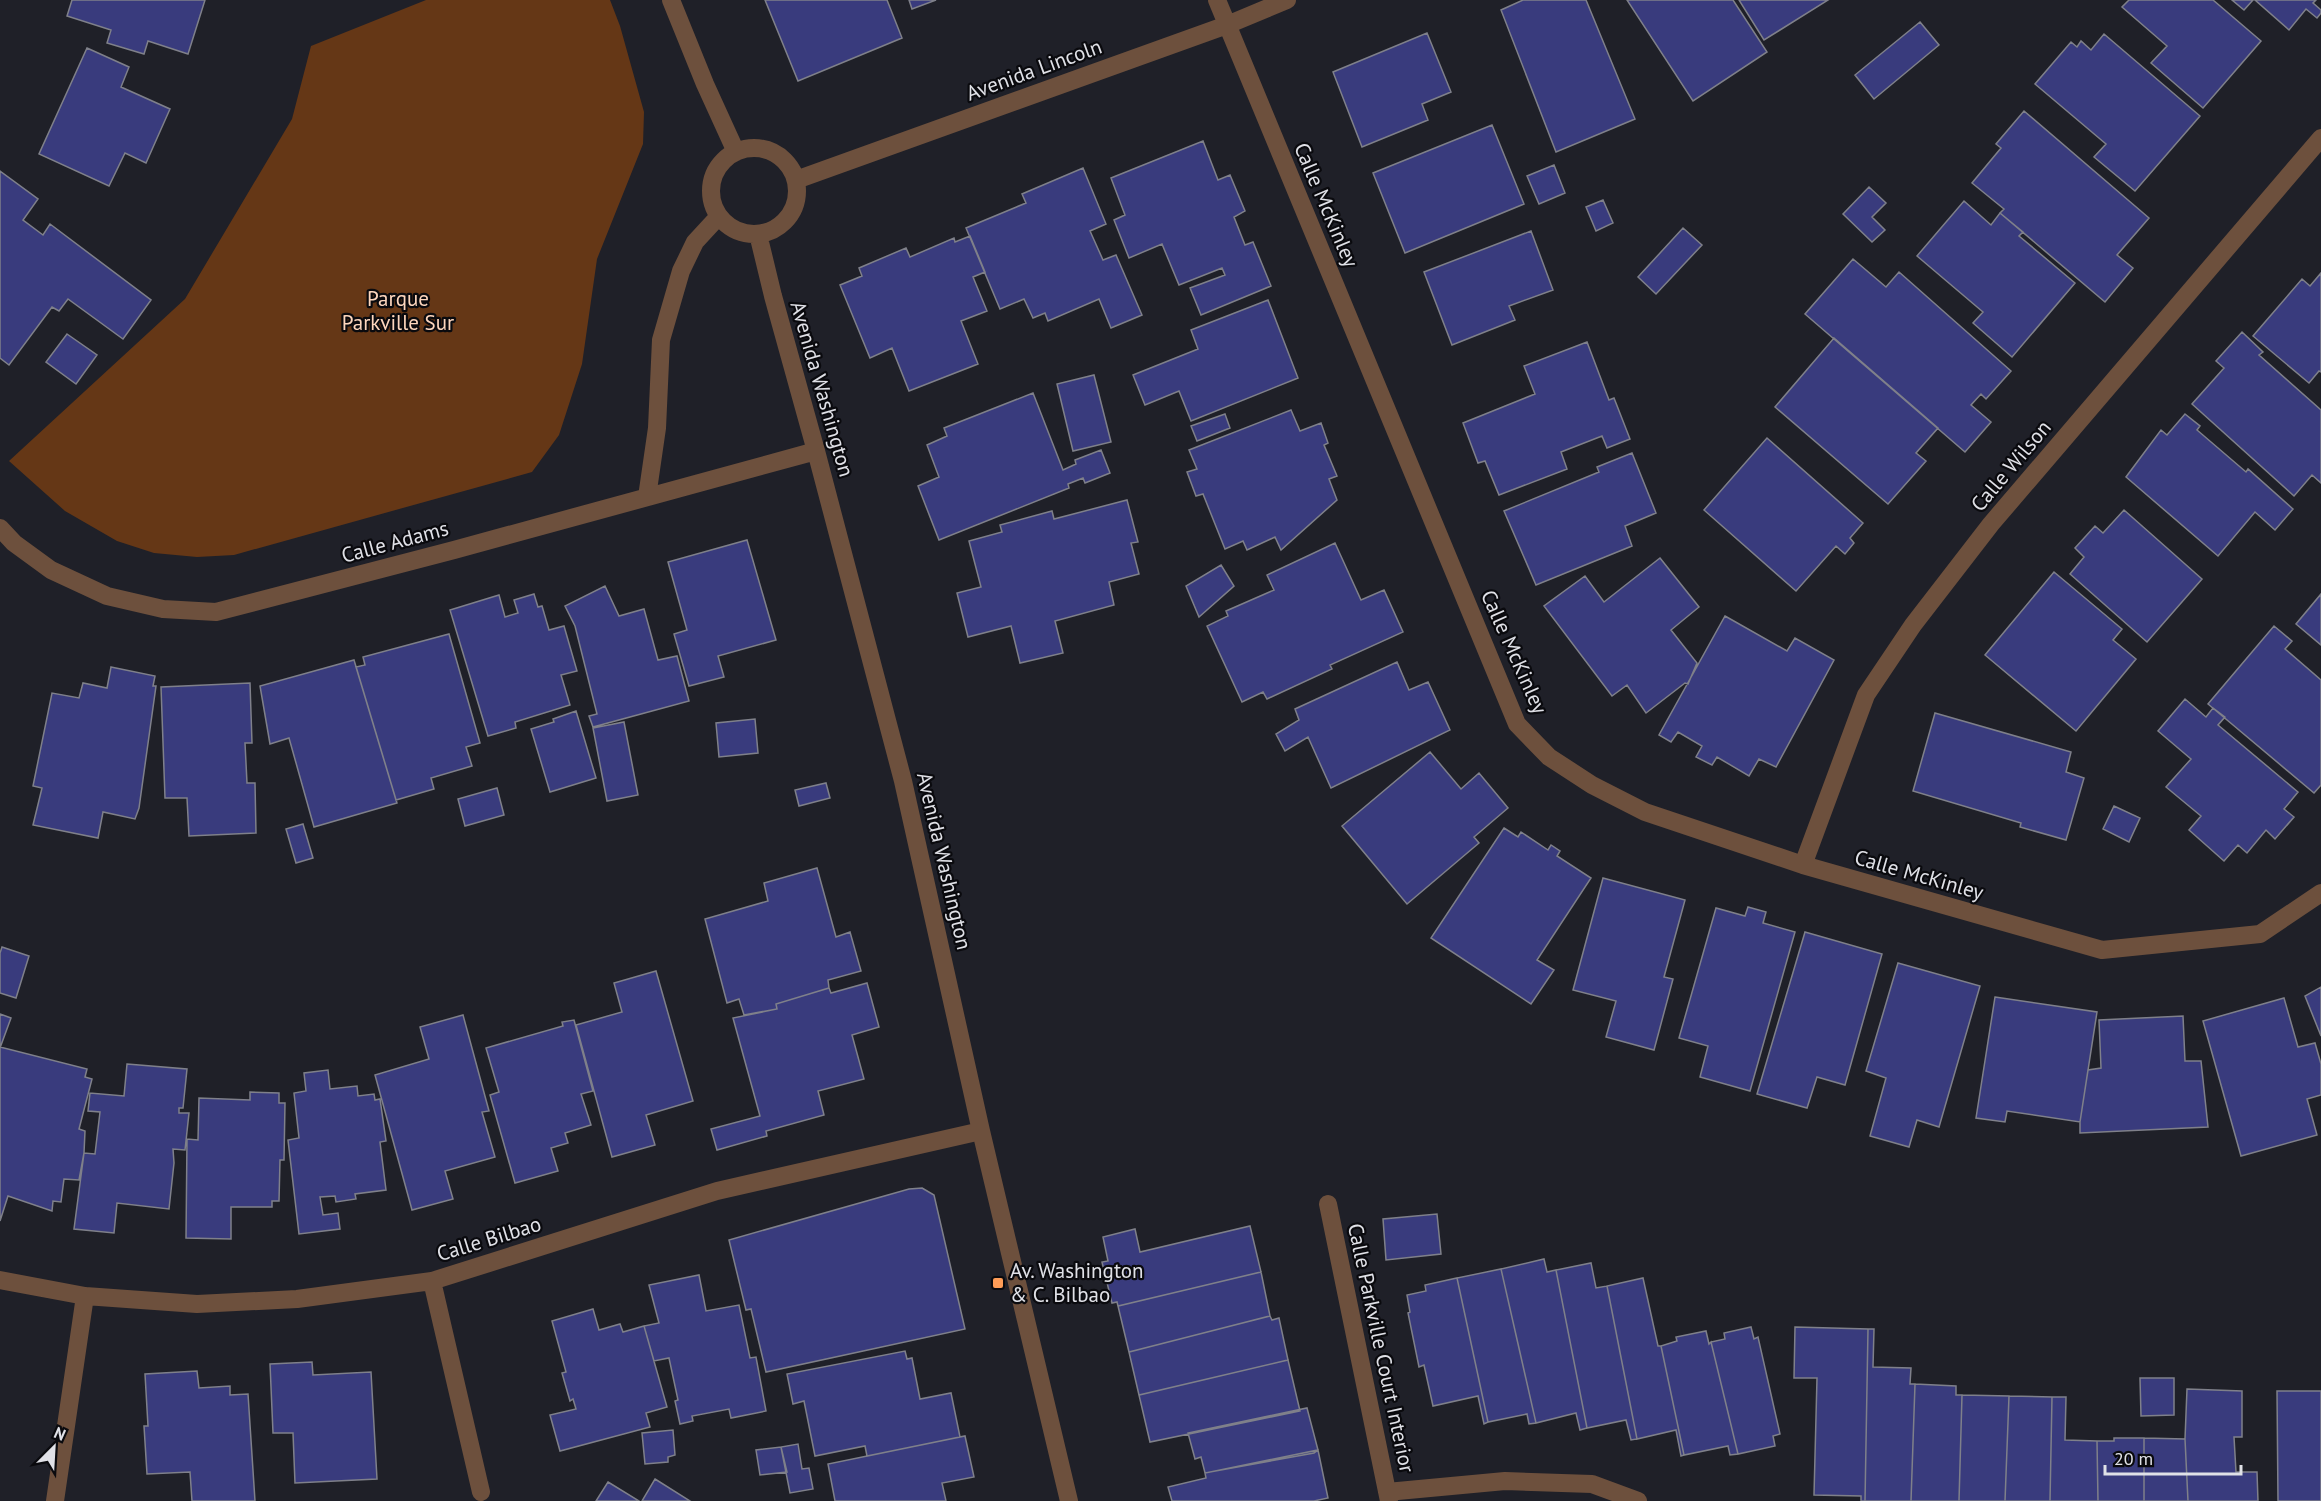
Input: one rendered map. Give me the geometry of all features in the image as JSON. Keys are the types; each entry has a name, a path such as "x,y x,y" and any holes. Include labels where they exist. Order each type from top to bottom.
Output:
{"street":[{"path":"671,0 736,152"},
{"name":"Calle McKinley","path":"1217,0 1517,724 1549,757 1592,785 1645,812 1803,865 2102,950 2260,934 2321,893"},
{"name":"Avenida Lincoln","path":"796,180 1227,25 1287,0"},
{"name":"Calle Wilson","path":"1803,865 1866,695 1913,625 1991,525 2321,138"},
{"path":"750,148 766,149 779,156 790,167 796,180 797,195 794,210 785,222 772,230 758,234 743,232 729,226 719,216 712,202 711,187 715,172 723,160 736,152 750,148"},
{"path":"647,497 657,428 661,340 681,271 695,242 719,216"},
{"name":"Avenida Washington","path":"758,234 772,296 816,451 903,781 981,1131 1069,1501"},
{"name":"Calle Adams","path":"0,528 15,543 51,570 107,596 164,609 216,612 816,451"},
{"name":"Calle Bilbao","path":"0,1280 84,1296 197,1304 297,1299 432,1281 717,1191 981,1131"},
{"name":"Calle Parkville Court Interior","path":"1328,1204 1388,1497"},
{"path":"432,1281 481,1492"},
{"path":"55,1501 84,1296"},
{"path":"1388,1497 1505,1480 1592,1484 1638,1501"}],"green space":[{"name":"Parque Parkville Sur","path":"426,0 610,0 620,26 644,112 643,144 597,259 582,364 559,435 532,472 234,555 197,557 154,553 117,541 65,511 9,461 185,299 292,119 311,46"}],"building":[{"path":"72,0 205,0 188,54 148,41 144,54 107,43 111,30 67,16"},
{"path":"765,0 887,0 902,38 798,81"},
{"path":"909,0 936,0 912,9"},
{"path":"1523,0 1586,0 1635,119 1556,152 1501,10"},
{"path":"1627,0 1733,0 1767,52 1693,101"},
{"path":"1739,0 1828,0 1764,40"},
{"path":"2129,0 2213,0 2261,41 2203,108 2151,63 2167,46 2122,7"},
{"path":"2232,0 2253,0 2244,10"},
{"path":"2255,0 2316,0 2313,3 2321,10 2321,13 2317,18 2306,9 2289,30"},
{"path":"1920,22 1939,45 1874,99 1855,75"},
{"path":"1427,33 1451,92 1422,104 1428,120 1362,147 1333,72"},
{"path":"2104,34 2200,116 2135,191 2094,157 2106,144 2035,84 2071,42 2077,47 2081,41 2091,50"},
{"path":"87,48 129,67 121,87 170,109 146,163 125,153 109,186 39,154"},
{"path":"2024,111 2149,218 2117,255 2133,268 2105,302 2000,213 2004,209 1972,183 2001,148 1996,144"},
{"path":"1492,125 1524,204 1405,253 1373,173"},
{"path":"1203,141 1218,180 1230,175 1245,211 1234,217 1245,245 1253,242 1271,286 1201,315 1190,288 1225,275 1222,268 1179,285 1162,244 1129,258 1114,220 1125,215 1111,178"},
{"path":"1554,165 1565,193 1539,204 1527,176"},
{"path":"1083,168 1106,224 1090,231 1103,260 1116,255 1142,315 1111,328 1099,299 1048,321 1045,313 1033,318 1024,299 1000,309 966,228 1026,203 1022,194"},
{"path":"0,171 38,199 23,220 43,235 50,224 151,300 123,339 68,299 59,311 52,307 9,365 0,358"},
{"path":"1869,187 1886,203 1872,217 1885,230 1872,242 1843,214"},
{"path":"1603,200 1613,223 1596,231 1586,207"},
{"path":"1964,201 1991,225 2000,213 2023,232 2019,236 2075,283 2012,357 1973,323 1983,312 1917,256"},
{"path":"1683,228 1702,245 1656,294 1638,277"},
{"path":"1531,231 1553,290 1509,306 1515,320 1452,345 1424,272"},
{"path":"970,236 985,272 973,277 987,311 961,321 978,364 909,391 892,348 870,358 840,285 862,276 859,268 906,248 910,257 954,238 955,242"},
{"path":"1853,259 1886,287 1899,272 2011,371 1986,399 1981,394 1971,405 1991,422 1965,452 1805,314"},
{"path":"2321,273 2321,372 2319,371 2309,383 2253,336 2302,279 2310,286"},
{"path":"1268,300 1298,378 1191,421 1179,391 1145,405 1133,375 1198,349 1191,330"},
{"path":"2242,332 2263,352 2259,355 2321,410 2321,483 2312,475 2294,496 2192,404 2224,368 2216,361"},
{"path":"67,334 97,355 76,384 46,362"},
{"path":"1834,338 1938,428 1916,453 1926,461 1888,504 1775,407"},
{"path":"1587,342 1609,400 1614,398 1630,439 1607,448 1602,436 1561,452 1567,469 1499,495 1485,461 1478,463 1463,423 1535,394 1524,366"},
{"path":"1094,375 1111,442 1073,451 1057,384"},
{"path":"1033,393 1063,470 1076,464 1075,460 1101,450 1110,473 1085,483 1083,478 1068,484 1069,488 939,540 918,486 939,477 927,445 947,436 944,428"},
{"path":"1291,410 1300,431 1321,423 1328,443 1324,445 1337,476 1329,479 1337,500 1281,550 1275,537 1247,550 1243,541 1225,549 1203,494 1196,496 1187,472 1197,469 1189,450"},
{"path":"1225,414 1230,428 1197,441 1191,426"},
{"path":"2185,414 2200,426 2197,430 2246,472 2248,469 2293,509 2275,530 2255,512 2218,556 2126,477 2161,430 2167,435"},
{"path":"1767,438 1863,523 1850,538 1854,543 1845,554 1836,546 1796,591 1704,510"},
{"path":"1632,453 1656,513 1625,526 1632,546 1536,585 1504,511 1599,472 1597,467"},
{"path":"1127,500 1138,542 1131,543 1139,574 1109,582 1114,605 1055,621 1063,653 1020,663 1011,626 968,637 957,593 981,587 969,541 1002,532 1000,525 1052,511 1054,519"},
{"path":"2124,510 2202,579 2147,642 2070,574 2084,557 2075,548 2095,526 2103,533"},
{"path":"747,540 776,640 718,656 724,677 689,686 674,634 687,630 668,562"},
{"path":"1335,543 1361,600 1384,590 1403,632 1330,665 1332,669 1267,699 1263,692 1242,702 1207,626 1228,616 1226,611 1274,590 1267,575"},
{"path":"1660,558 1699,607 1671,630 1697,663 1688,684 1685,683 1646,713 1627,685 1612,696 1544,606 1585,576 1604,602"},
{"path":"1221,565 1234,586 1199,617 1186,586"},
{"path":"2054,572 2122,629 2113,640 2136,659 2076,731 1985,655"},
{"path":"605,586 619,616 644,609 658,660 677,656 689,701 593,727 589,716 597,714 575,626 565,606"},
{"path":"534,594 538,607 542,606 549,630 564,626 577,671 561,675 570,705 515,722 516,728 488,736 450,610 499,595 505,617 518,613 514,600"},
{"path":"2321,594 2321,645 2296,624"},
{"path":"1725,616 1787,651 1795,638 1834,660 1776,767 1759,759 1749,776 1717,757 1712,765 1696,757 1702,746 1678,732 1671,742 1659,735"},
{"path":"2274,626 2292,641 2285,649 2321,680 2321,785 2314,793 2208,704"},
{"path":"449,634 480,743 466,747 472,766 431,778 434,789 396,800 356,667 365,665 363,657"},
{"path":"354,660 397,803 314,827 289,738 270,744 260,686"},
{"path":"1397,662 1409,690 1428,682 1450,730 1331,788 1308,737 1285,751 1276,734 1299,720 1295,709"},
{"path":"111,667 155,676 153,686 156,686 139,808 135,819 103,812 98,838 33,825 42,788 33,786 52,693 79,698 83,683 107,688"},
{"path":"250,683 252,743 245,743 247,783 255,783 256,833 189,836 187,798 165,798 161,687"},
{"path":"2185,699 2206,717 2213,708 2225,717 2218,725 2298,792 2284,809 2294,817 2275,839 2266,830 2247,853 2238,845 2224,861 2189,830 2201,816 2166,787 2191,759 2158,731"},
{"path":"576,711 596,778 550,792 531,729 554,722 553,719"},
{"path":"1935,713 2071,752 2066,772 2084,778 2066,840 2020,827 2021,823 1913,791"},
{"path":"755,719 758,753 719,757 716,723"},
{"path":"624,722 638,795 607,801 593,728"},
{"path":"1430,752 1461,789 1479,773 1508,808 1474,837 1479,843 1407,904 1342,826"},
{"path":"826,783 830,798 799,806 795,790"},
{"path":"497,788 504,815 465,826 458,799"},
{"path":"2114,806 2140,818 2129,842 2103,829"},
{"path":"303,824 313,858 296,863 286,829"},
{"path":"1504,828 1518,837 1521,832 1548,850 1551,845 1560,851 1557,856 1591,878 1537,960 1554,970 1531,1004 1431,938"},
{"path":"817,868 836,937 850,932 861,971 828,980 829,988 776,1004 777,1009 744,1015 739,999 727,1003 705,919 768,901 764,883"},
{"path":"1603,878 1685,900 1664,977 1673,979 1654,1050 1606,1037 1616,1001 1573,990"},
{"path":"1748,907 1766,912 1763,923 1795,932 1750,1091 1700,1077 1708,1046 1679,1038 1716,908 1745,916"},
{"path":"1805,932 1882,954 1845,1085 1817,1077 1807,1108 1757,1094"},
{"path":"2,947 29,956 16,998 0,993"},
{"path":"1898,963 1980,986 1939,1127 1917,1120 1909,1147 1870,1136 1886,1078 1866,1071"},
{"path":"656,971 693,1101 646,1115 655,1145 612,1157 576,1025 622,1012 614,983"},
{"path":"867,983 879,1027 852,1035 864,1079 818,1091 824,1115 766,1131 767,1136 717,1150 711,1129 760,1116 733,1018 777,1009 776,1004 829,988 831,993"},
{"path":"2321,987 2321,1036 2305,996"},
{"path":"1995,997 2097,1012 2080,1122 2007,1111 2005,1122 1976,1118"},
{"path":"2284,998 2298,1047 2315,1043 2321,1064 2321,1095 2307,1099 2317,1135 2241,1156 2203,1021"},
{"path":"0,1014 11,1018 0,1048"},
{"path":"463,1015 489,1111 482,1112 495,1157 445,1171 453,1199 412,1210 375,1075 429,1059 420,1027"},
{"path":"2183,1016 2185,1061 2201,1061 2208,1127 2080,1133 2088,1070 2101,1068 2099,1020"},
{"path":"574,1020 593,1091 581,1094 591,1125 565,1133 568,1143 551,1148 558,1171 515,1183 490,1095 499,1092 486,1048 563,1026 562,1022"},
{"path":"0,1047 87,1069 85,1077 92,1079 79,1129 85,1131 79,1180 64,1179 61,1202 53,1201 52,1211 8,1196 0,1221"},
{"path":"127,1064 187,1069 183,1108 179,1108 179,1113 189,1113 185,1150 173,1149 174,1163 169,1209 117,1203 114,1233 74,1229 84,1153 95,1154 100,1112 88,1111 90,1093 124,1096"},
{"path":"328,1070 330,1089 357,1086 358,1096 374,1094 375,1100 380,1099 386,1141 380,1142 386,1190 355,1194 356,1199 336,1202 335,1196 320,1197 323,1215 338,1213 340,1229 299,1234 288,1140 299,1138 294,1093 306,1091 304,1073"},
{"path":"250,1092 279,1093 279,1103 285,1103 284,1160 280,1160 279,1201 272,1201 272,1207 231,1207 231,1239 186,1238 187,1139 198,1140 199,1098 250,1100"},
{"path":"922,1188 934,1195 965,1329 766,1372 751,1309 746,1310 729,1240 909,1189"},
{"path":"1437,1214 1441,1254 1386,1260 1383,1219"},
{"path":"1250,1226 1261,1272 1118,1306 1117,1302 1112,1303 1102,1262 1108,1261 1103,1237 1135,1229 1140,1252"},
{"path":"1544,1259 1547,1272 1556,1270 1587,1428 1580,1430 1576,1413 1536,1423 1501,1269"},
{"path":"1591,1263 1596,1288 1607,1286 1637,1439 1631,1440 1626,1420 1587,1428 1556,1270"},
{"path":"1501,1269 1536,1423 1529,1424 1527,1414 1488,1422 1457,1278"},
{"path":"1261,1272 1270,1316 1129,1352 1118,1306"},
{"path":"699,1275 706,1311 739,1305 750,1358 756,1357 766,1411 731,1418 729,1409 692,1416 693,1421 680,1424 675,1401 678,1400 669,1358 654,1361 644,1326 659,1323 649,1285"},
{"path":"1457,1278 1488,1422 1484,1424 1478,1396 1433,1406 1424,1365 1419,1367 1408,1313 1410,1312 1407,1295 1426,1291 1425,1285"},
{"path":"1643,1278 1658,1346 1661,1346 1684,1455 1681,1456 1676,1430 1637,1439 1607,1286"},
{"path":"593,1309 599,1330 620,1324 623,1332 644,1326 667,1407 646,1413 650,1427 560,1451 550,1415 576,1409 573,1399 570,1401 562,1373 566,1372 552,1321"},
{"path":"1270,1316 1272,1320 1279,1318 1288,1360 1139,1395 1129,1352"},
{"path":"1751,1327 1754,1339 1758,1337 1780,1434 1773,1436 1775,1446 1738,1454 1711,1342 1725,1339 1724,1333"},
{"path":"1795,1327 1868,1329 1865,1501 1861,1501 1861,1496 1814,1495 1817,1378 1794,1378"},
{"path":"1868,1329 1874,1329 1873,1367 1911,1368 1910,1384 1915,1384 1911,1501 1865,1501"},
{"path":"1706,1331 1709,1344 1711,1342 1738,1454 1730,1455 1728,1446 1684,1455 1661,1346 1677,1341 1676,1337"},
{"path":"905,1351 907,1359 912,1358 920,1399 951,1393 960,1437 867,1456 865,1446 815,1456 804,1401 793,1404 787,1374"},
{"path":"1288,1360 1300,1411 1150,1442 1139,1395"},
{"path":"312,1362 313,1375 371,1372 377,1479 295,1483 293,1433 273,1433 270,1364"},
{"path":"197,1371 199,1388 230,1386 230,1395 248,1394 255,1501 192,1501 190,1472 147,1474 144,1426 148,1426 145,1374"},
{"path":"2140,1378 2174,1378 2174,1415 2141,1416"},
{"path":"1915,1384 1956,1386 1956,1395 1962,1395 1959,1501 1911,1501"},
{"path":"2187,1389 2242,1391 2242,1437 2234,1437 2236,1472 2257,1472 2258,1501 2188,1501 2185,1439"},
{"path":"2277,1391 2321,1391 2321,1501 2278,1501"},
{"path":"1962,1395 2009,1396 2005,1501 1959,1501"},
{"path":"2009,1396 2052,1397 2050,1501 2005,1501"},
{"path":"2052,1397 2066,1397 2065,1440 2097,1441 2098,1501 2050,1501"},
{"path":"1307,1408 1318,1450 1314,1453 1205,1473 1201,1457 1195,1459 1188,1433"},
{"path":"673,1430 675,1455 668,1457 668,1462 645,1464 642,1433"},
{"path":"965,1436 974,1477 942,1483 946,1501 835,1501 828,1464"},
{"path":"2114,1438 2144,1438 2144,1501 2098,1501 2097,1441 2114,1441"},
{"path":"2144,1438 2185,1439 2188,1501 2144,1501"},
{"path":"798,1444 802,1469 809,1468 813,1489 790,1493 781,1447"},
{"path":"781,1447 787,1472 760,1475 756,1450"},
{"path":"1318,1450 1328,1498 1314,1501 1172,1501 1168,1487 1206,1478 1205,1473"},
{"path":"655,1479 690,1501 642,1501"},
{"path":"608,1482 639,1501 596,1501"}],"place":[{"name":"Av. Washington & C. Bilbao","path":"998,1283"}]}
